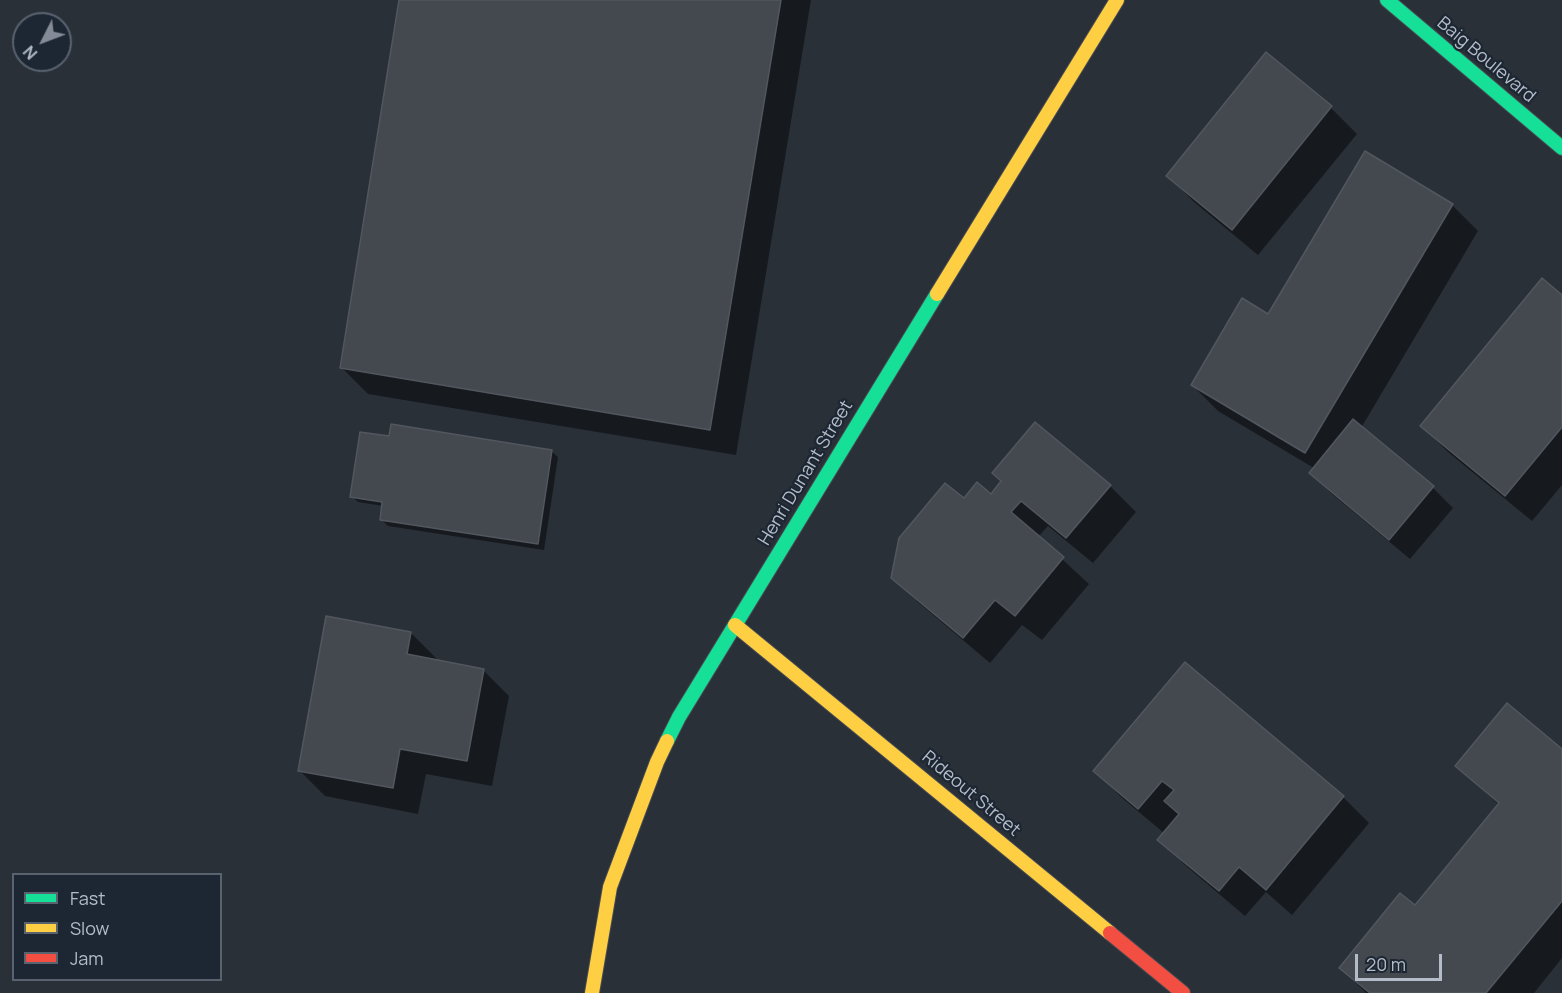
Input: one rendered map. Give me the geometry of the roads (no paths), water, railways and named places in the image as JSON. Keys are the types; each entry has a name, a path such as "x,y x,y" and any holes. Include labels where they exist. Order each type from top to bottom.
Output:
{"street":[{"name":"Henri Dunant Street","path":"592,993 610,887 657,762 679,717 1117,0"},
{"name":"Baig Boulevard","path":"1387,0 1562,148"},
{"name":"Rideout Street","path":"735,625 1183,993"}]}
